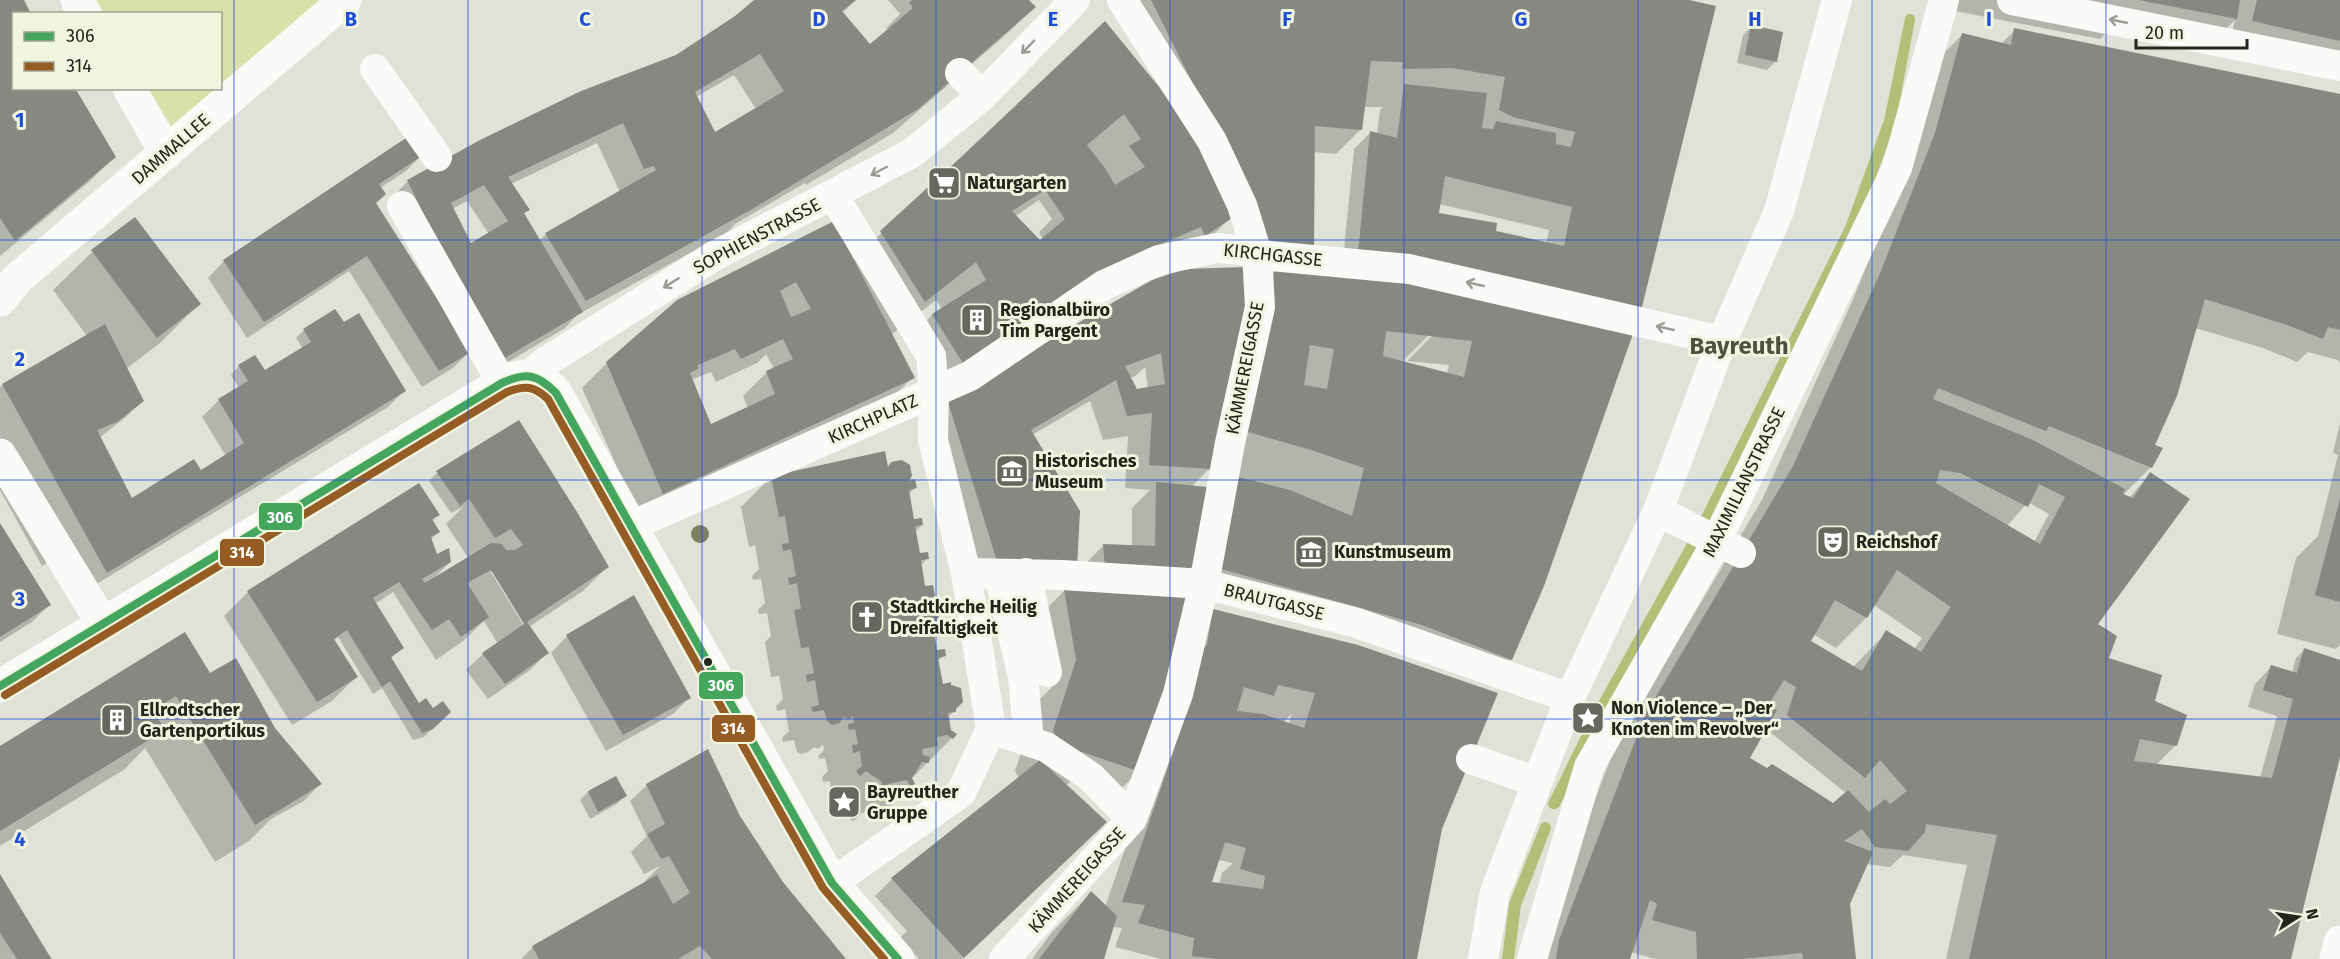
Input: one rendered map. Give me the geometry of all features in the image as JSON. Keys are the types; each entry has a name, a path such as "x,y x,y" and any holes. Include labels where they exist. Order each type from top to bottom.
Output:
{"street":[{"name":"DAMMALLEE","path":"0,300 17,279 345,0"},
{"name":"KÄMMEREIGASSE","path":"1004,959 1132,819 1184,695 1230,443 1260,307 1257,253 1242,205 1212,141 1122,0"},
{"path":"1484,959 1495,892 1570,698 1658,511 1722,341 1779,211 1837,0"},
{"name":"MAXIMILIANSTRASSE","path":"1532,959 1589,767 1728,546 1897,168 1944,0"},
{"path":"2012,0 2241,33 2340,66"},
{"name":"SOPHIENSTRASSE","path":"516,379 714,256 912,153 982,96 1069,2"},
{"path":"375,69 437,157"},
{"path":"960,73 982,96"},
{"path":"130,90 166,153"},
{"path":"833,195 931,356 934,393"},
{"path":"402,207 516,379"},
{"name":"KIRCHGASSE","path":"934,393 970,376 1104,285 1159,260 1217,248 1409,269 1722,341"},
{"path":"0,686 516,379 546,381 556,393 832,883 897,959"},
{"name":"KIRCHPLATZ","path":"631,525 934,393 933,440 966,573 991,729"},
{"path":"0,455 104,624"},
{"path":"1658,511 1728,546"},
{"name":"BRAUTGASSE","path":"966,573 1204,584 1354,622 1570,698"},
{"path":"1012,574 1047,675 1029,741"},
{"path":"832,883 961,794 991,729 1046,747 1091,777 1132,819"},
{"path":"1471,759 1537,782"},
{"path":"2336,959 2340,942"}],"green space":[{"path":"96,0 337,0 222,90 222,12 104,12"},
{"path":"150,90 222,90 173,128"}],"building":[{"path":"0,0 24,0 30,12 12,12 12,90 76,90 116,157 15,241 0,218"},
{"path":"754,0 856,0 842,11 870,44 913,8 909,3 912,0 1029,0 1036,7 918,109 754,208 586,301 545,233 656,170 654,166 644,169 623,123 508,177 530,210 524,213 583,312 503,359 445,257 407,180 482,139 581,91 676,55 735,16","holes":["760,54 784,91 715,132 695,92","484,185 508,221 471,243 451,203"]},
{"path":"1151,0 1689,0 1716,6 1641,311 1358,253 1370,131 1397,138 1404,84 1487,93 1482,128 1493,129 1496,121 1556,133 1556,144 1571,147 1575,132 1513,117 1499,110 1505,77 1452,68 1402,69 1403,62 1371,61 1362,130 1315,126 1314,249 1265,244 1197,92","holes":["1445,176 1572,207 1564,246 1496,231 1497,223 1439,213"]},
{"path":"2139,0 2240,0 2237,19"},
{"path":"2257,0 2340,0 2340,41 2252,21"},
{"path":"1105,21 1160,88 1204,152 1235,216 1205,236 1201,227 1123,260 964,365 932,314 986,280 976,262 925,302 880,231","holes":["1124,114 1141,139 1129,146 1145,167 1115,185 1087,145","1045,190 1065,219 1040,240 1012,211"]},
{"path":"1751,25 1783,32 1777,62 1745,55"},
{"path":"2014,28 2340,94 2340,330 2328,327 2323,339 2205,299 2177,396 2155,445 2163,448 2152,468 2049,426 2046,431 1938,388 1933,399 2033,440 2125,489 2123,494 2133,498 2150,472 2190,499 2098,624 2117,636 2109,658 2162,675 2155,701 2187,715 2177,746 2140,739 2134,761 2272,778 2293,699 2263,690 2271,665 2297,673 2304,648 2340,660 2340,757 2291,959 1969,959 1997,835 1926,824 1925,832 1908,851 1875,847 1862,829 1844,841 1873,852 1850,904 1856,959 1803,959 1802,953 1742,959 1697,959 1696,932 1652,920 1657,904 1650,900 1630,959 1556,959 1559,940 1645,715 1793,466 1881,271 1935,133 1962,33 2011,45","holes":["1940,470 1960,473 2028,507 2039,484 2065,497 2040,544 1936,483","1897,570 1951,607 1921,652 1886,630 1862,671 1811,641 1835,600 1867,618","1784,680 1796,687 1787,715 1865,778 1880,760 1907,791 1890,804 1885,799 1869,812 1848,790 1833,803 1772,764 1767,768 1750,758 1777,710 1769,704"]},
{"path":"412,134 425,154 379,184 386,194 376,203 471,352 439,371 367,256 264,322 223,260"},
{"path":"135,217 201,304 157,338 91,250"},
{"path":"834,221 915,378 663,494 606,362 677,300","holes":["796,282 811,309 791,317 780,291","783,339 793,359 766,371 775,394 711,424 690,373 698,369 698,365 735,349 741,359"]},
{"path":"1245,267 1247,304 1222,410 1211,469 1149,465 1152,413 1127,416 1116,380 1031,430 1080,511 1077,567 999,568 948,402 1152,280 1185,269","holes":["1161,353 1165,384 1137,389 1125,366"]},
{"path":"1274,268 1413,282 1634,331 1544,586 1512,660 1422,625 1221,569 1238,477 1290,490 1352,516 1364,468 1248,432 1268,339","holes":["1386,331 1472,341 1464,377 1383,356","1310,345 1334,349 1327,389 1304,385"]},
{"path":"335,309 344,322 359,313 406,391 107,573 2,384 105,324 144,401 117,422 97,430 132,498 194,459 201,470 244,443 218,399 248,381 238,365 255,355 265,370 311,342 303,329"},
{"path":"519,420 609,567 527,622 549,653 505,684 482,653 524,624 491,570 467,583 489,617 461,637 449,619 432,630 399,582 373,598 404,648 391,657 419,703 426,698 433,708 443,701 451,712 433,729 422,733 390,681 382,687 347,630 334,639 358,677 317,702 247,591 419,483 440,515 432,519 440,532 431,537 437,554 449,548 451,562 422,579 425,583 491,543 502,544 506,550 515,550 523,545 511,529 495,538 469,499 460,506 436,471"},
{"name":"Stadtkirche Heilig Dreifaltigkeit","path":"885,451 888,467 891,462 902,460 910,465 912,476 909,481 915,479 917,488 909,490 914,519 922,518 923,525 915,526 920,553 928,552 929,559 921,560 925,586 933,585 940,623 932,624 937,650 945,649 946,656 938,658 943,684 951,682 951,685 961,688 963,702 956,712 948,713 951,730 957,734 953,739 947,735 937,737 938,746 922,749 923,755 930,757 929,763 922,762 912,778 915,784 910,786 907,780 888,784 886,791 880,790 882,782 866,771 860,776 856,771 862,766 860,751 853,753 852,745 858,744 855,729 849,730 848,724 854,723 853,716 849,719 843,717 840,723 832,725 827,721 824,710 813,712 811,707 819,705 815,680 807,682 806,675 814,673 809,647 801,648 794,610 801,609 797,583 789,585 788,578 796,576 791,549 783,551 782,544 789,543 785,516 779,517 771,476"},
{"path":"1156,482 1208,487 1193,570 1105,568 1103,544 1155,546"},
{"path":"2340,499 2340,602 2315,595"},
{"path":"0,523 51,605 0,637"},
{"path":"1064,589 1188,594 1172,678 1141,772 1061,745 1053,731 1076,660"},
{"path":"634,595 691,698 623,735 566,635"},
{"path":"1213,609 1358,645 1498,693 1442,829 1417,959 1218,959 1192,956 1194,938 1138,923 1145,905 1122,902 1180,732 1203,649 1207,645","holes":["1278,685 1315,693 1304,728 1263,714 1237,711 1244,687 1274,696","1225,842 1246,848 1240,869 1265,876 1263,889 1212,882"]},
{"path":"185,632 210,673 236,658 275,728 322,784 255,825 176,696 153,710 165,730 0,831 0,746"},
{"path":"708,749 740,816 783,882 846,959 712,959 700,946 678,959 539,959 532,946 657,875 673,904 690,893 669,856 661,859 647,834 665,824 646,784"},
{"path":"1040,760 1107,822 964,958 891,878"},
{"path":"616,776 627,796 598,812 588,791"},
{"path":"0,874 52,959 17,959 0,933"},
{"path":"1091,891 1117,916 1104,959 1039,959"}],"waterway":[{"path":"1910,19 1891,121 1852,228 1701,533 1553,804 1598,713 1699,532 1850,228 1889,121 1910,19"},
{"path":"1507,959 1514,904 1545,827 1516,905 1509,959"}],"transit line":[{"name":"306","path":"0,686 502,383 518,377 531,377 543,382 556,393 832,883 898,959"},
{"name":"314","path":"5,695 507,392 519,388 534,389 548,399 823,888 884,959"}],"place":[{"name":"Naturgarten","path":"944,183"},
{"name":"Regionalbüro Tim Pargent","path":"977,320"},
{"name":"Historisches Museum","path":"1012,471"},
{"name":"Reichshof","path":"1833,542"},
{"name":"Kunstmuseum","path":"1311,552"},
{"name":"Stadtkirche Heilig Dreifaltigkeit","path":"867,617"},
{"name":"Non Violence – „Der Knoten im Revolver“","path":"1588,718"},
{"name":"Ellrodtscher Gartenportikus","path":"117,720"},
{"name":"Bayreuther Gruppe","path":"844,802"}],"district":[{"name":"Bayreuth","path":"1739,346"}]}
